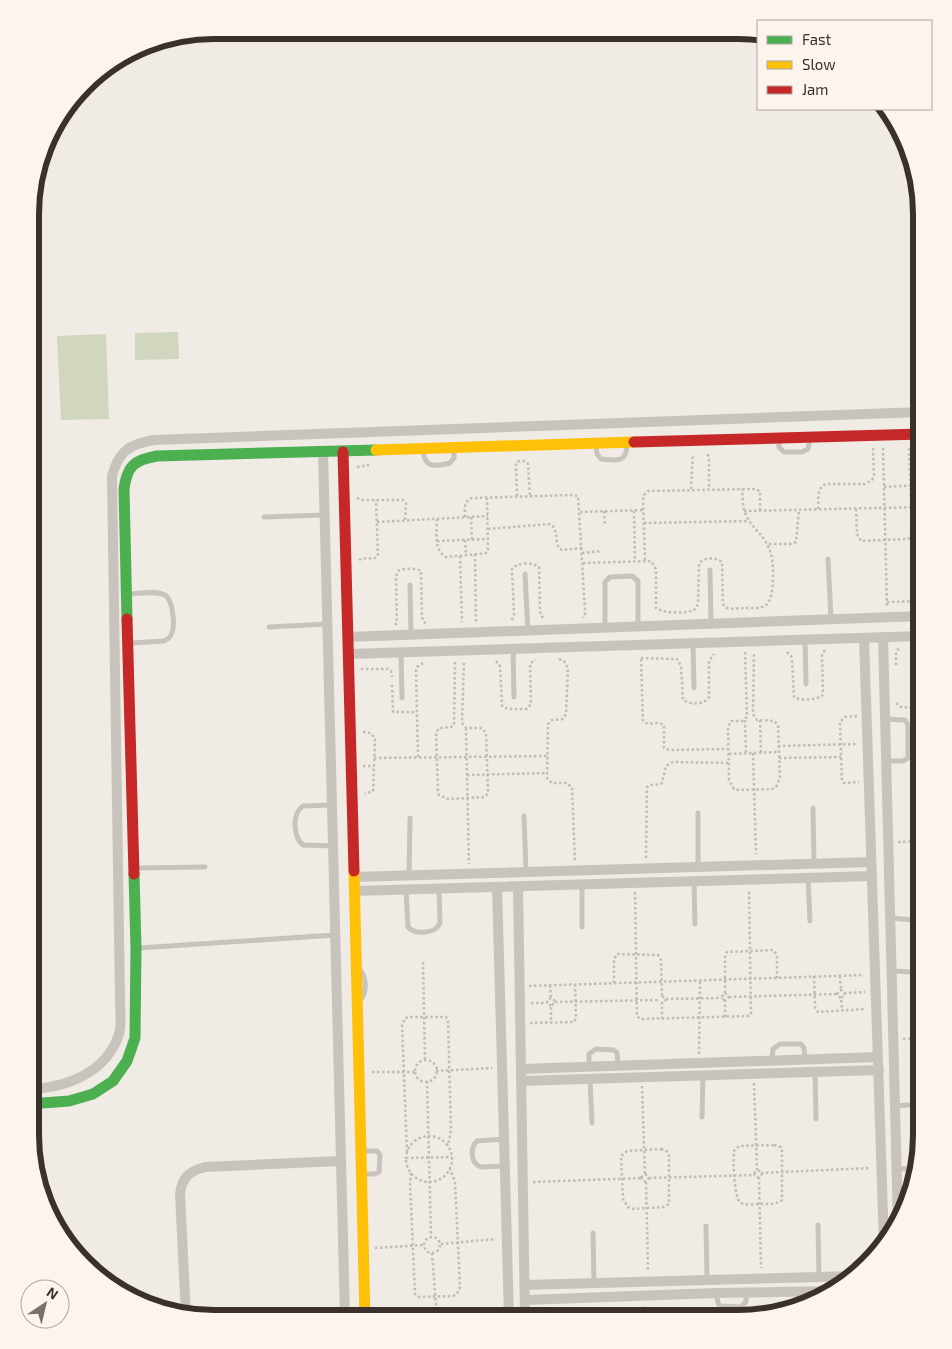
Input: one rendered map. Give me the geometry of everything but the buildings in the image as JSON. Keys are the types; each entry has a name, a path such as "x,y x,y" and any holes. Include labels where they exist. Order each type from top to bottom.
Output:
{"street":[{"path":"39,1088 64,1084 88,1074 107,1057 119,1033 112,476 117,461 126,449 140,442 154,440 913,412"},
{"path":"552,426 553,445"},
{"path":"39,1103 69,1101 93,1094 113,1080 128,1061 135,1038 136,948 124,489 125,475 132,464 144,458 157,456 913,434"},
{"path":"323,452 344,1310"},
{"path":"343,452 364,1310"},
{"path":"348,637 913,616"},
{"path":"348,654 913,636"},
{"path":"883,637 898,1207"},
{"path":"864,638 884,1233"},
{"path":"116,732 130,731"},
{"path":"354,877 871,862"},
{"path":"354,891 872,876"},
{"path":"497,887 509,1310"},
{"path":"518,887 525,1310"},
{"path":"521,1069 878,1057"},
{"path":"522,1081 879,1070"},
{"path":"186,1308 180,1194 181,1184 187,1175 205,1167 341,1160"},
{"path":"524,1285 842,1276"},
{"path":"524,1300 817,1291"}],"lane":[{"path":"596,443 597,454 601,459 620,460 627,454 627,442"},
{"path":"423,449 423,459 428,464 447,464 454,458 454,448"},
{"path":"264,517 325,514"},
{"path":"828,559 831,619"},
{"path":"710,570 711,623"},
{"path":"525,574 528,630"},
{"path":"606,628 605,582 610,577 632,576 638,581 638,627"},
{"path":"410,584 411,635"},
{"path":"127,594 158,593 164,595 172,604 173,629 169,638 164,641 128,643"},
{"path":"269,627 328,624"},
{"path":"805,640 806,684"},
{"path":"693,643 694,688"},
{"path":"513,649 514,697"},
{"path":"401,652 402,698"},
{"path":"884,719 905,720 908,725 908,758 904,761 885,761"},
{"path":"332,805 303,806 299,808 296,817 297,837 303,845 333,846"},
{"path":"812,808 814,863"},
{"path":"698,813 698,867"},
{"path":"524,816 526,872"},
{"path":"409,875 410,818"},
{"path":"134,868 205,867"},
{"path":"808,878 810,921"},
{"path":"694,882 695,924"},
{"path":"582,885 582,927"},
{"path":"406,890 408,927 415,931 432,931 440,923 439,889"},
{"path":"890,918 913,920"},
{"path":"136,948 335,935"},
{"path":"891,971 913,971"},
{"path":"772,1061 773,1049 780,1044 801,1044 804,1048 805,1060"},
{"path":"589,1067 589,1054 596,1049 614,1050 617,1053 618,1066"},
{"path":"815,1072 816,1119"},
{"path":"702,1117 703,1076"},
{"path":"590,1079 592,1124"},
{"path":"895,1106 913,1105"},
{"path":"504,1140 477,1141 473,1148 473,1160 477,1166 504,1166"},
{"path":"360,1150 375,1151 380,1155 379,1172 361,1174"},
{"path":"897,1169 910,1168"},
{"path":"818,1225 819,1277"},
{"path":"706,1226 707,1280"},
{"path":"593,1233 594,1283"}],"path":[{"path":"818,509 819,492 822,485 865,484 872,480 873,446"},
{"path":"883,446 887,617"},
{"path":"856,509 859,538 865,541 910,538 912,532 909,447"},
{"path":"691,489 692,456 696,452"},
{"path":"705,452 709,456 709,489"},
{"path":"517,496 516,465 519,461 525,461 528,464 530,496"},
{"path":"355,469 358,466 371,465"},
{"path":"884,487 913,486"},
{"path":"645,560 643,510 644,495 648,492 691,489 757,489 761,495 760,510"},
{"path":"466,517 466,504 469,499 576,495 580,498 585,611 583,618 580,618"},
{"path":"355,496 358,500 403,500 406,502 405,520"},
{"path":"437,519 437,547 442,555 460,556 486,553 488,550 487,498"},
{"path":"356,564 362,558 378,556 376,500"},
{"path":"744,510 911,508"},
{"path":"580,512 643,510"},
{"path":"768,544 790,544 796,542 799,510"},
{"path":"604,511 605,526"},
{"path":"634,511 635,561"},
{"path":"377,522 488,516"},
{"path":"471,517 472,540"},
{"path":"644,523 750,521"},
{"path":"488,528 550,524 556,530 559,548 562,550 582,548"},
{"path":"437,541 488,539"},
{"path":"465,540 466,555"},
{"path":"582,553 601,551"},
{"path":"460,556 462,624 476,623 475,554"},
{"path":"510,622 514,614 512,569 514,565 518,564 534,564 539,567 541,616 549,620"},
{"path":"395,626 397,623 396,577 401,569 417,569 421,571 422,616 424,622 434,625"},
{"path":"887,602 913,601"},
{"path":"641,645 643,720 648,724 660,723 664,725 664,748 670,750 729,750"},
{"path":"896,672 896,652 904,647"},
{"path":"784,651 791,656 793,694 794,697 799,699 822,696 822,654 824,650 827,650"},
{"path":"745,652 746,754"},
{"path":"736,653 754,652 753,714 757,720 772,720 776,723 780,778 776,786 772,788 739,790 734,789 729,780 728,724 730,721 745,720"},
{"path":"641,658 677,659 681,666 683,700 689,703 702,703 706,702 709,697 709,661 714,654 718,654"},
{"path":"492,660 498,662 500,666 502,706 504,708 527,709 531,704 530,665 538,660"},
{"path":"553,660 564,661 568,668 566,714 562,719 552,720 548,724 547,778 552,783 570,784 574,790 576,870"},
{"path":"447,662 473,661"},
{"path":"418,757 416,671 417,667 425,662"},
{"path":"455,662 454,725 453,727 441,727 437,730 436,757 439,795 443,798 485,798 487,796 484,730 466,728"},
{"path":"464,662 462,723 466,728 469,874"},
{"path":"360,669 388,669 392,675 392,711 417,712"},
{"path":"896,702 899,706 913,708"},
{"path":"858,708 858,716 845,716 841,719 841,757 842,782 857,782 859,780"},
{"path":"760,720 761,753"},
{"path":"778,746 858,744 858,735"},
{"path":"729,754 778,752"},
{"path":"753,753 756,865"},
{"path":"374,758 547,756"},
{"path":"779,758 841,757"},
{"path":"646,868 647,787 662,783 666,766 673,762 729,763"},
{"path":"467,775 547,773"},
{"path":"888,842 913,841"},
{"path":"635,883 637,1016 640,1019 700,1018 749,1016 752,1012 748,880"},
{"path":"722,998 725,993 725,955 727,952 769,949 775,952 777,978"},
{"path":"614,983 614,956 619,954 655,954 660,957 662,982 662,996 658,1000"},
{"path":"423,962 425,1060"},
{"path":"520,986 875,974"},
{"path":"814,976 815,1007 818,1012 876,1008"},
{"path":"840,976 844,995 841,998 842,1010"},
{"path":"699,1063 700,980"},
{"path":"520,1024 574,1022 576,1018 575,984"},
{"path":"547,1003 550,998 550,985"},
{"path":"725,1000 729,998 876,992"},
{"path":"725,993 729,998"},
{"path":"837,994 841,998"},
{"path":"662,996 666,999 722,998 725,1000"},
{"path":"550,998 553,998 555,1002"},
{"path":"662,1019 662,1003 666,999"},
{"path":"551,1023 551,1006 555,1002 658,1000 662,1003"},
{"path":"725,1000 725,1017"},
{"path":"520,1004 547,1003 551,1006"},
{"path":"407,1152 419,1138 428,1136 440,1138 448,1146 452,1157 450,1169 455,1182 459,1290 453,1296 419,1297 415,1294 411,1173 406,1158 403,1072 402,1022 408,1017 446,1017 448,1020 451,1130 448,1146"},
{"path":"893,1039 913,1038"},
{"path":"425,1060 433,1063 436,1071 433,1078 427,1082"},
{"path":"415,1072 418,1064 425,1060"},
{"path":"436,1071 502,1068"},
{"path":"358,1072 415,1072"},
{"path":"415,1072 419,1079 427,1082"},
{"path":"754,1074 757,1146 757,1170 755,1175"},
{"path":"523,1182 642,1178 645,1175 642,1077"},
{"path":"427,1082 431,1236"},
{"path":"774,1145 781,1147 782,1200 776,1203 744,1204 737,1199 734,1155 736,1148 757,1146 774,1145"},
{"path":"661,1149 668,1152 670,1204 663,1208 632,1209 624,1204 621,1160 623,1153 644,1150 661,1149"},
{"path":"406,1158 452,1157"},
{"path":"757,1170 761,1173 882,1168"},
{"path":"411,1173 420,1179 430,1182 442,1178 450,1169"},
{"path":"761,1173 758,1177 762,1278"},
{"path":"645,1175 649,1178 735,1175 755,1175 758,1177"},
{"path":"642,1178 646,1182"},
{"path":"648,1282 646,1182 649,1178"},
{"path":"431,1236 436,1237 440,1244"},
{"path":"423,1245 427,1238 431,1236"},
{"path":"440,1244 507,1238"},
{"path":"423,1245 425,1250 432,1253 437,1252 440,1244"},
{"path":"363,1249 423,1245"},
{"path":"432,1253 437,1310"}],"green space":[{"path":"178,332 179,359 135,360 135,333"},
{"path":"106,334 109,419 61,420 57,336"}],"traffic: fast":[{"path":"127,619 124,489 127,475 137,462 157,456 376,450"},
{"path":"39,1103 69,1101 93,1094 113,1081 127,1061 135,1038 136,948 134,874"}],"traffic: slow":[{"path":"376,450 634,442"},
{"path":"354,871 365,1310"}],"traffic: jam":[{"path":"634,442 913,434"},
{"path":"343,452 354,871"},
{"path":"127,619 134,874"}]}
